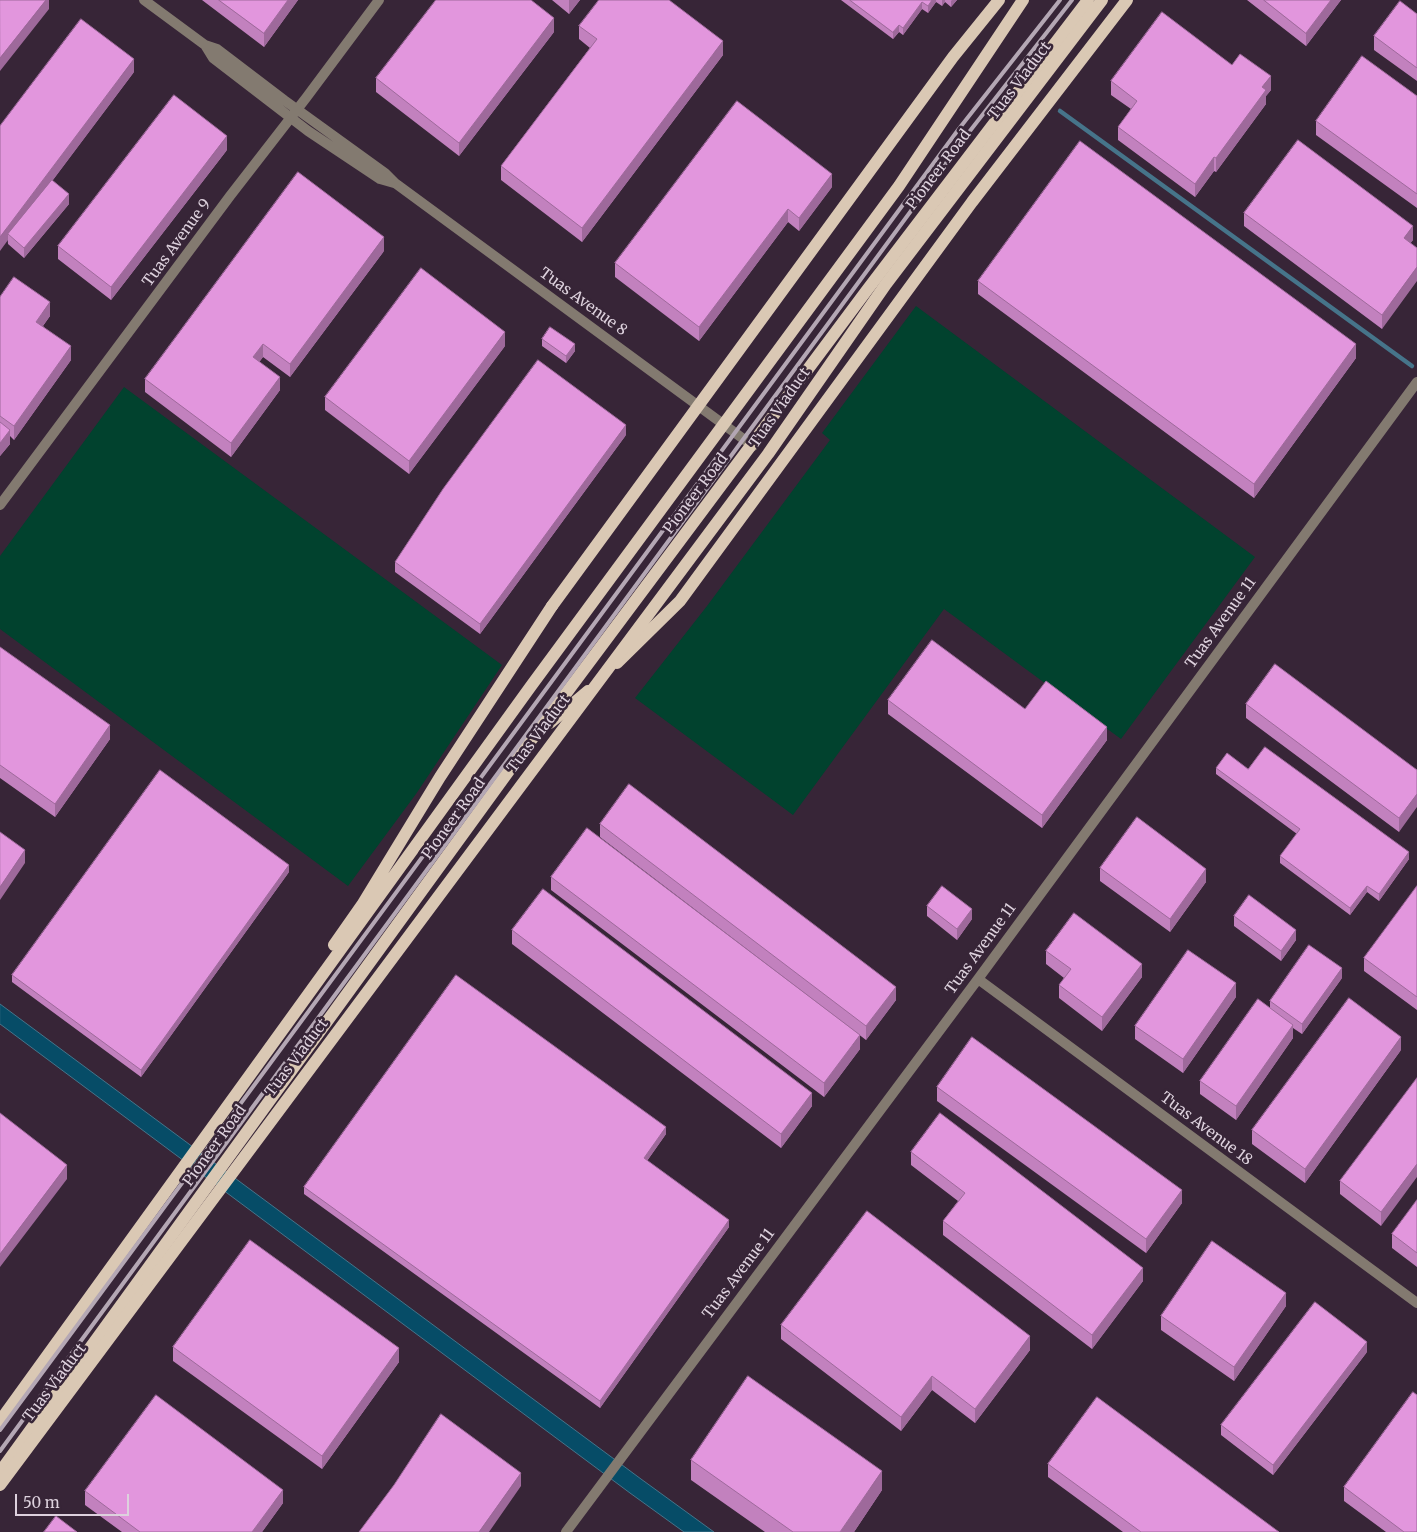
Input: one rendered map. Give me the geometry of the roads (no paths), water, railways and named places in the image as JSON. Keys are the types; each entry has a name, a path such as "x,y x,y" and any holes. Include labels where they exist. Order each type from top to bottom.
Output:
{"main road":[{"name":"Tuas Viaduct","path":"0,1414 362,905 440,777 552,606 953,58 999,0"},
{"name":"Pioneer Road","path":"0,1421 520,702 898,186 1023,0"},
{"name":"Pioneer Road","path":"0,1472 532,739 867,290 1088,0"},
{"name":"Tuas Viaduct","path":"0,1485 768,454 886,284 1102,0"},
{"path":"532,739 592,688 680,601 972,202 1127,0"}],"street":[{"name":"Tuas Avenue 8","path":"144,0 205,45 217,49 294,114 385,173 395,183 752,446"},
{"name":"Tuas Avenue 9","path":"0,506 230,196 379,0"},
{"name":"Tuas Avenue 11","path":"566,1532 978,979 1417,382"},
{"name":"Tuas Avenue 18","path":"978,979 1417,1303"}],"water":[{"path":"0,1004 714,1532 684,1532 630,1493 0,1024"}],"waterway":[{"path":"1060,111 1412,366"}],"railway":[{"path":"0,1430 958,130 1060,0"},
{"path":"0,1451 966,136 1072,0"}]}
